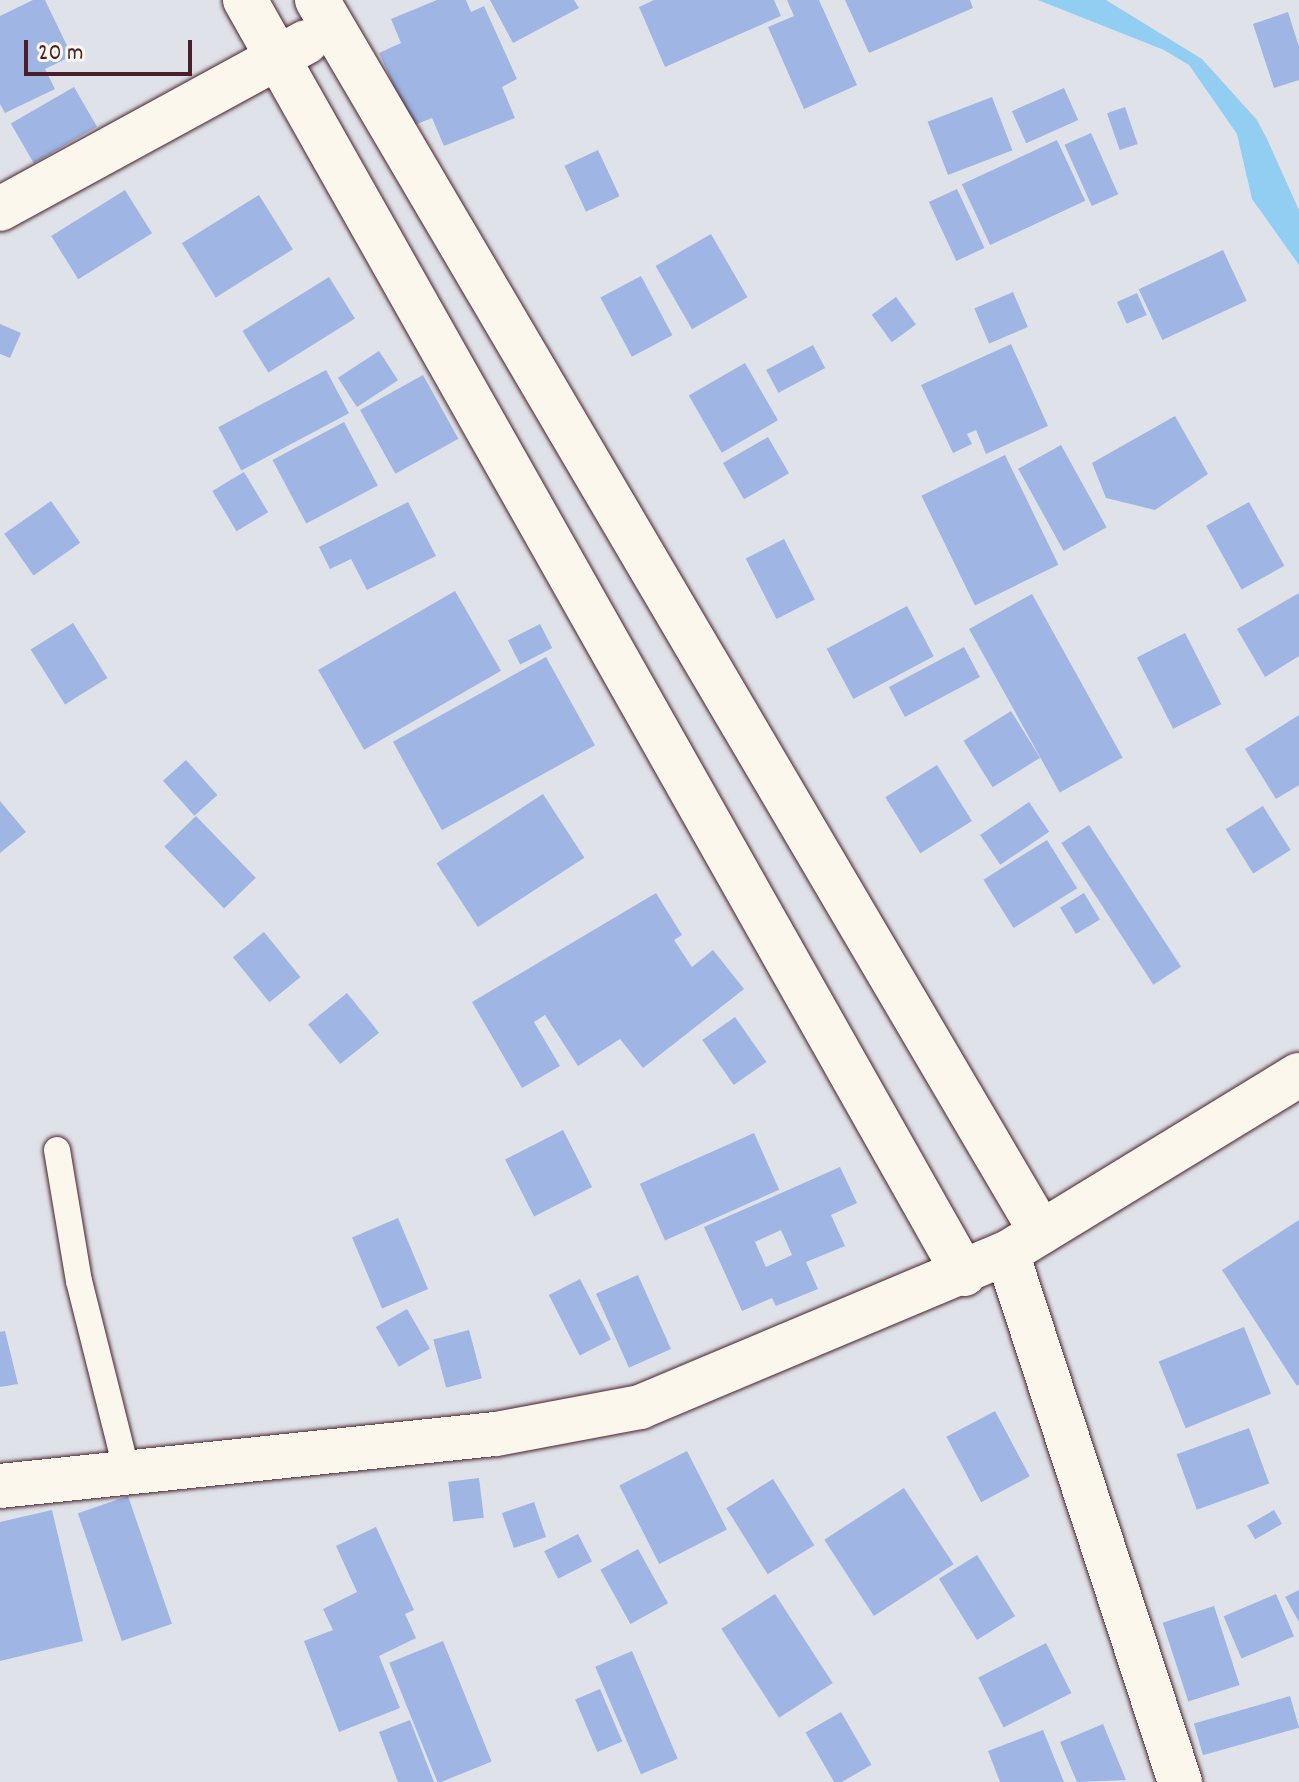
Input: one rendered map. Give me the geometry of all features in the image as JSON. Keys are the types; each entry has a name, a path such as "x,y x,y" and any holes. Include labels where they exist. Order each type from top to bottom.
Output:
{"street":[{"path":"245,0 281,58 964,1274"},
{"path":"0,209 281,58 324,13 1024,1243 1180,1782"},
{"path":"0,1486 496,1434 640,1407 964,1274 1024,1243 1299,1075"}],"lane":[{"path":"57,1150 79,1281 127,1472"}],"water":[{"path":"1038,0 1106,0 1202,59 1257,120 1267,139 1299,210 1299,265 1252,199 1237,134 1189,65 1164,50"}],"building":[{"path":"33,0 45,0 72,56 45,69 55,89 5,113 0,104 0,16"},
{"path":"437,0 466,0 471,12 484,6 517,79 502,87 515,118 444,146 432,118 412,126 379,53 401,43 391,19"},
{"path":"490,0 574,0 579,8 513,43"},
{"path":"654,0 774,0 781,16 665,67 639,7"},
{"path":"787,0 819,0 857,85 804,109 768,27 794,16"},
{"path":"845,0 970,0 973,8 869,53"},
{"path":"1288,12 1299,47 1299,80 1274,88 1253,24"},
{"path":"74,87 97,127 34,163 11,124"},
{"path":"1064,88 1078,120 1026,143 1012,111"},
{"path":"992,97 1012,150 948,175 928,122"},
{"path":"1125,107 1138,144 1120,150 1107,113"},
{"path":"1091,133 1118,194 1092,206 1065,145"},
{"path":"1057,140 1085,201 990,245 962,184"},
{"path":"598,150 620,196 586,212 564,166"},
{"path":"957,189 984,248 956,261 929,202"},
{"path":"125,190 152,233 78,279 51,236"},
{"path":"259,195 293,249 216,297 182,243"},
{"path":"711,234 748,297 692,329 656,266"},
{"path":"1223,250 1247,301 1162,340 1139,289"},
{"path":"641,276 672,335 632,357 600,298"},
{"path":"329,277 355,319 268,373 242,331"},
{"path":"1013,292 1028,327 989,343 974,308"},
{"path":"1137,293 1147,315 1127,324 1117,302"},
{"path":"896,297 916,325 892,342 872,315"},
{"path":"0,324 21,333 10,358 0,354"},
{"path":"1011,344 1048,426 986,454 976,430 967,434 972,444 953,453 921,385"},
{"path":"813,345 825,368 778,393 766,370"},
{"path":"379,351 398,380 357,407 338,378"},
{"path":"745,363 778,420 722,453 689,396"},
{"path":"326,370 349,413 241,471 218,427"},
{"path":"423,375 458,439 395,474 360,410"},
{"path":"1175,416 1208,474 1155,510 1106,498 1092,463"},
{"path":"344,422 378,486 306,524 272,460"},
{"path":"768,437 789,473 744,499 723,463"},
{"path":"1061,445 1107,527 1064,551 1018,469"},
{"path":"1005,455 1058,565 975,605 921,496"},
{"path":"244,472 268,512 236,531 212,491"},
{"path":"51,501 80,543 34,575 4,534"},
{"path":"408,502 436,556 367,590 351,559 330,569 319,547"},
{"path":"1249,502 1284,566 1242,590 1206,526"},
{"path":"784,539 815,600 777,619 746,559"},
{"path":"455,591 501,671 364,750 318,670"},
{"path":"1299,593 1299,656 1265,677 1237,629"},
{"path":"1032,594 1123,758 1060,792 969,629"},
{"path":"907,606 934,656 853,699 827,649"},
{"path":"73,623 107,678 65,705 31,649"},
{"path":"540,624 552,648 520,664 508,640"},
{"path":"1185,633 1221,704 1173,729 1137,658"},
{"path":"964,647 980,677 905,717 889,687"},
{"path":"546,657 595,745 442,830 393,742"},
{"path":"1011,711 1040,758 993,787 964,741"},
{"path":"1299,715 1299,785 1276,799 1245,749"},
{"path":"186,760 217,795 194,816 163,781"},
{"path":"937,765 972,821 920,853 885,797"},
{"path":"543,794 584,858 478,927 436,863"},
{"path":"0,801 26,832 0,853"},
{"path":"1029,802 1049,832 1000,865 980,835"},
{"path":"1263,806 1291,850 1253,873 1226,829"},
{"path":"196,816 256,878 224,908 164,847"},
{"path":"1089,825 1181,967 1153,985 1061,843"},
{"path":"1047,840 1077,888 1014,928 983,880"},
{"path":"656,893 682,935 674,940 692,967 713,950 744,989 643,1068 620,1039 578,1066 545,1015 534,1022 560,1066 522,1088 472,1002"},
{"path":"1084,893 1100,920 1076,934 1060,907"},
{"path":"264,932 301,977 269,1002 233,957"},
{"path":"347,993 379,1033 340,1064 308,1024"},
{"path":"735,1017 767,1062 734,1085 702,1040"},
{"path":"563,1130 592,1187 534,1217 505,1160"},
{"path":"754,1133 779,1190 665,1240 640,1184"},
{"path":"840,1167 857,1203 831,1215 845,1246 806,1262 818,1289 776,1306 772,1298 742,1311 704,1227","holes":["781,1230 792,1255 766,1267 755,1242"]},
{"path":"398,1218 428,1289 382,1308 352,1238"},
{"path":"1299,1220 1299,1384 1297,1386 1222,1270"},
{"path":"638,1275 671,1349 629,1368 596,1294"},
{"path":"580,1279 611,1340 580,1355 549,1295"},
{"path":"407,1309 430,1349 399,1367 376,1327"},
{"path":"1244,1327 1271,1394 1186,1428 1159,1361"},
{"path":"469,1330 482,1378 446,1388 433,1340"},
{"path":"5,1331 18,1384 0,1387 0,1332"},
{"path":"995,1411 1030,1476 981,1502 946,1437"},
{"path":"1249,1428 1269,1483 1197,1510 1177,1454"},
{"path":"687,1451 727,1529 659,1564 619,1486"},
{"path":"479,1478 484,1518 453,1521 448,1482"},
{"path":"773,1479 814,1545 768,1574 726,1508"},
{"path":"904,1488 954,1564 874,1616 824,1540"},
{"path":"128,1496 172,1624 122,1641 78,1513"},
{"path":"534,1502 546,1537 514,1548 502,1513"},
{"path":"52,1510 83,1641 0,1661 0,1522"},
{"path":"1274,1510 1282,1524 1255,1539 1247,1526"},
{"path":"376,1527 414,1610 405,1614 416,1638 379,1656 400,1708 339,1732 304,1641 333,1630 323,1609 357,1592 336,1546"},
{"path":"578,1534 592,1562 558,1579 544,1551"},
{"path":"638,1549 668,1603 630,1624 600,1570"},
{"path":"977,1555 1015,1616 977,1640 939,1579"},
{"path":"1299,1590 1299,1622 1285,1597"},
{"path":"775,1594 833,1683 779,1718 721,1629"},
{"path":"1276,1594 1294,1636 1242,1659 1224,1616"},
{"path":"1214,1606 1240,1685 1188,1702 1163,1623"},
{"path":"443,1641 492,1762 437,1782 389,1663"},
{"path":"1046,1643 1071,1693 1004,1727 978,1678"},
{"path":"632,1651 678,1759 641,1774 595,1667"},
{"path":"600,1689 622,1741 597,1752 575,1700"},
{"path":"1290,1696 1299,1728 1203,1755 1194,1724"},
{"path":"841,1712 872,1765 842,1782 834,1782 805,1732"},
{"path":"410,1720 434,1782 398,1782 379,1732"},
{"path":"1103,1724 1126,1780 1077,1782 1060,1742"},
{"path":"1043,1730 1064,1782 1000,1782 988,1751"}]}
